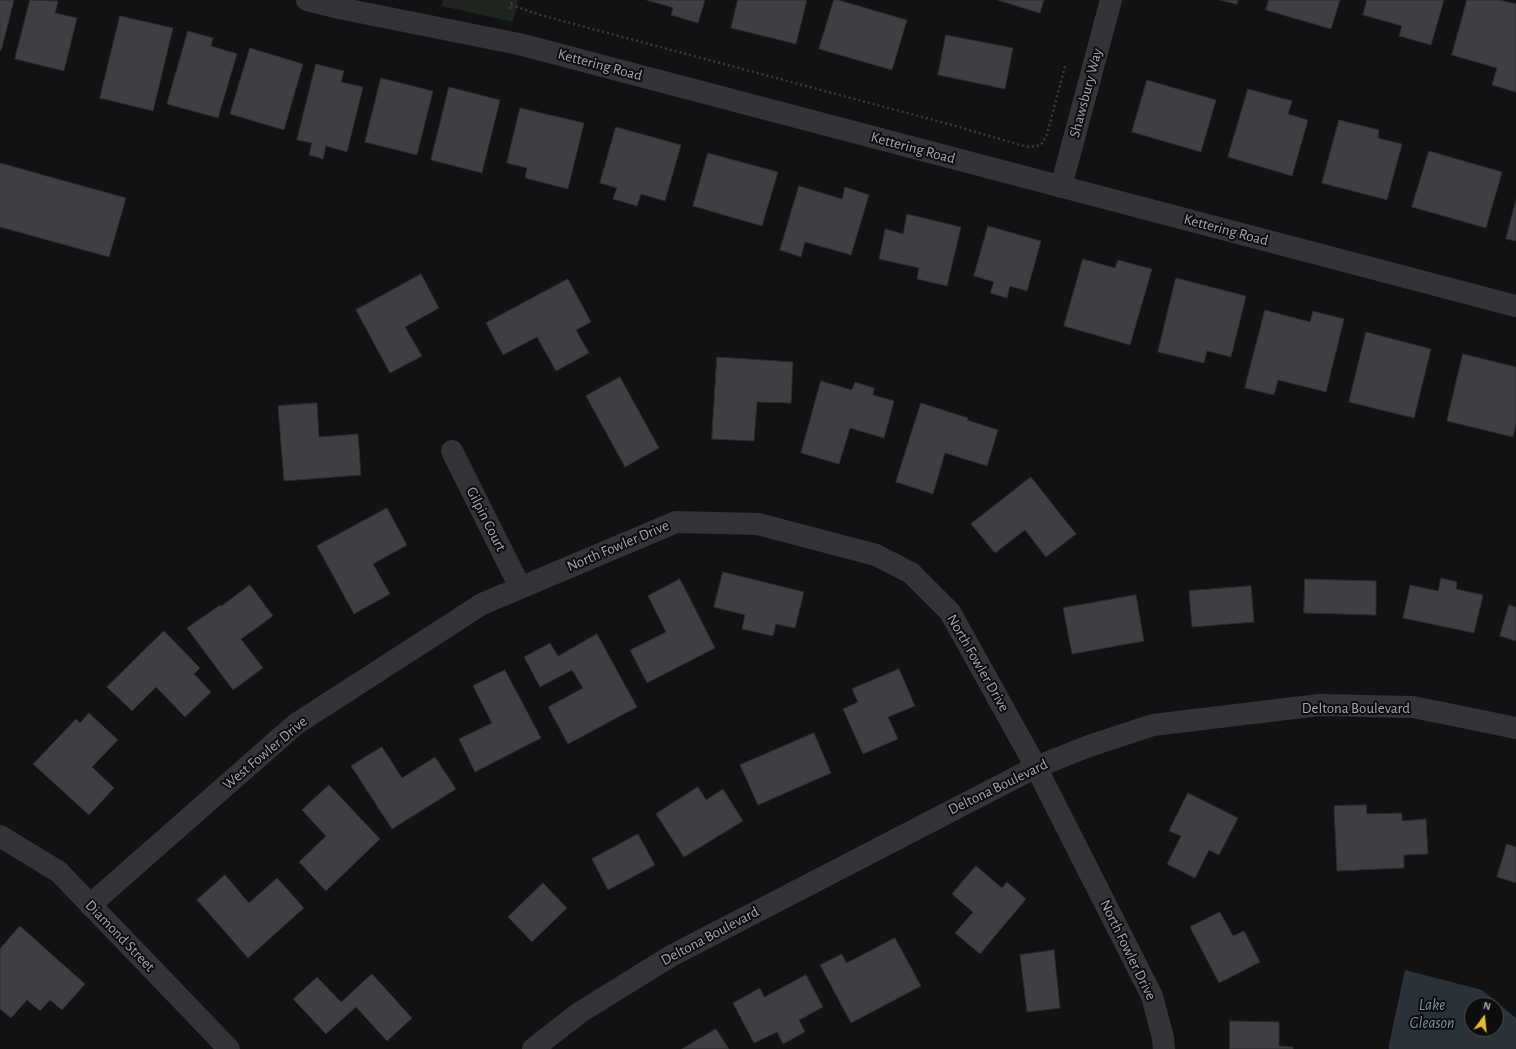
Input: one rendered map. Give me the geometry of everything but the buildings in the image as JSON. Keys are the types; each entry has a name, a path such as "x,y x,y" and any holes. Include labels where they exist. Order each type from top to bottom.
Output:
{"street":[{"name":"Kettering Road","path":"307,0 339,8 519,44 1516,306"},
{"name":"Shawsbury Way","path":"1061,187 1111,0"},
{"name":"Gilpin Court","path":"452,451 520,587"},
{"name":"North Fowler Drive","path":"520,587 676,522 758,524 876,555 911,573 950,612 1036,766 1152,996 1163,1038 1164,1049"},
{"name":"West Fowler Drive","path":"90,905 296,724 482,604 520,587"},
{"name":"Deltona Boulevard","path":"533,1049 579,1013 671,956 1036,766 1153,724 1319,705 1413,707 1516,728"},
{"name":"Diamond Street","path":"0,836 59,872 229,1049"}],"path":[{"path":"510,9 512,0"},
{"path":"511,5 544,16 952,125 1020,145 1029,146 1041,144 1047,134 1067,60"}],"shaded area":[{"path":"443,0 518,0 513,22 442,6"}],"water":[{"name":"Lake Gleason","path":"1405,970 1482,990 1490,997 1464,997 1464,1037 1504,1037 1504,1008 1516,1018 1516,1049 1389,1049"}]}
